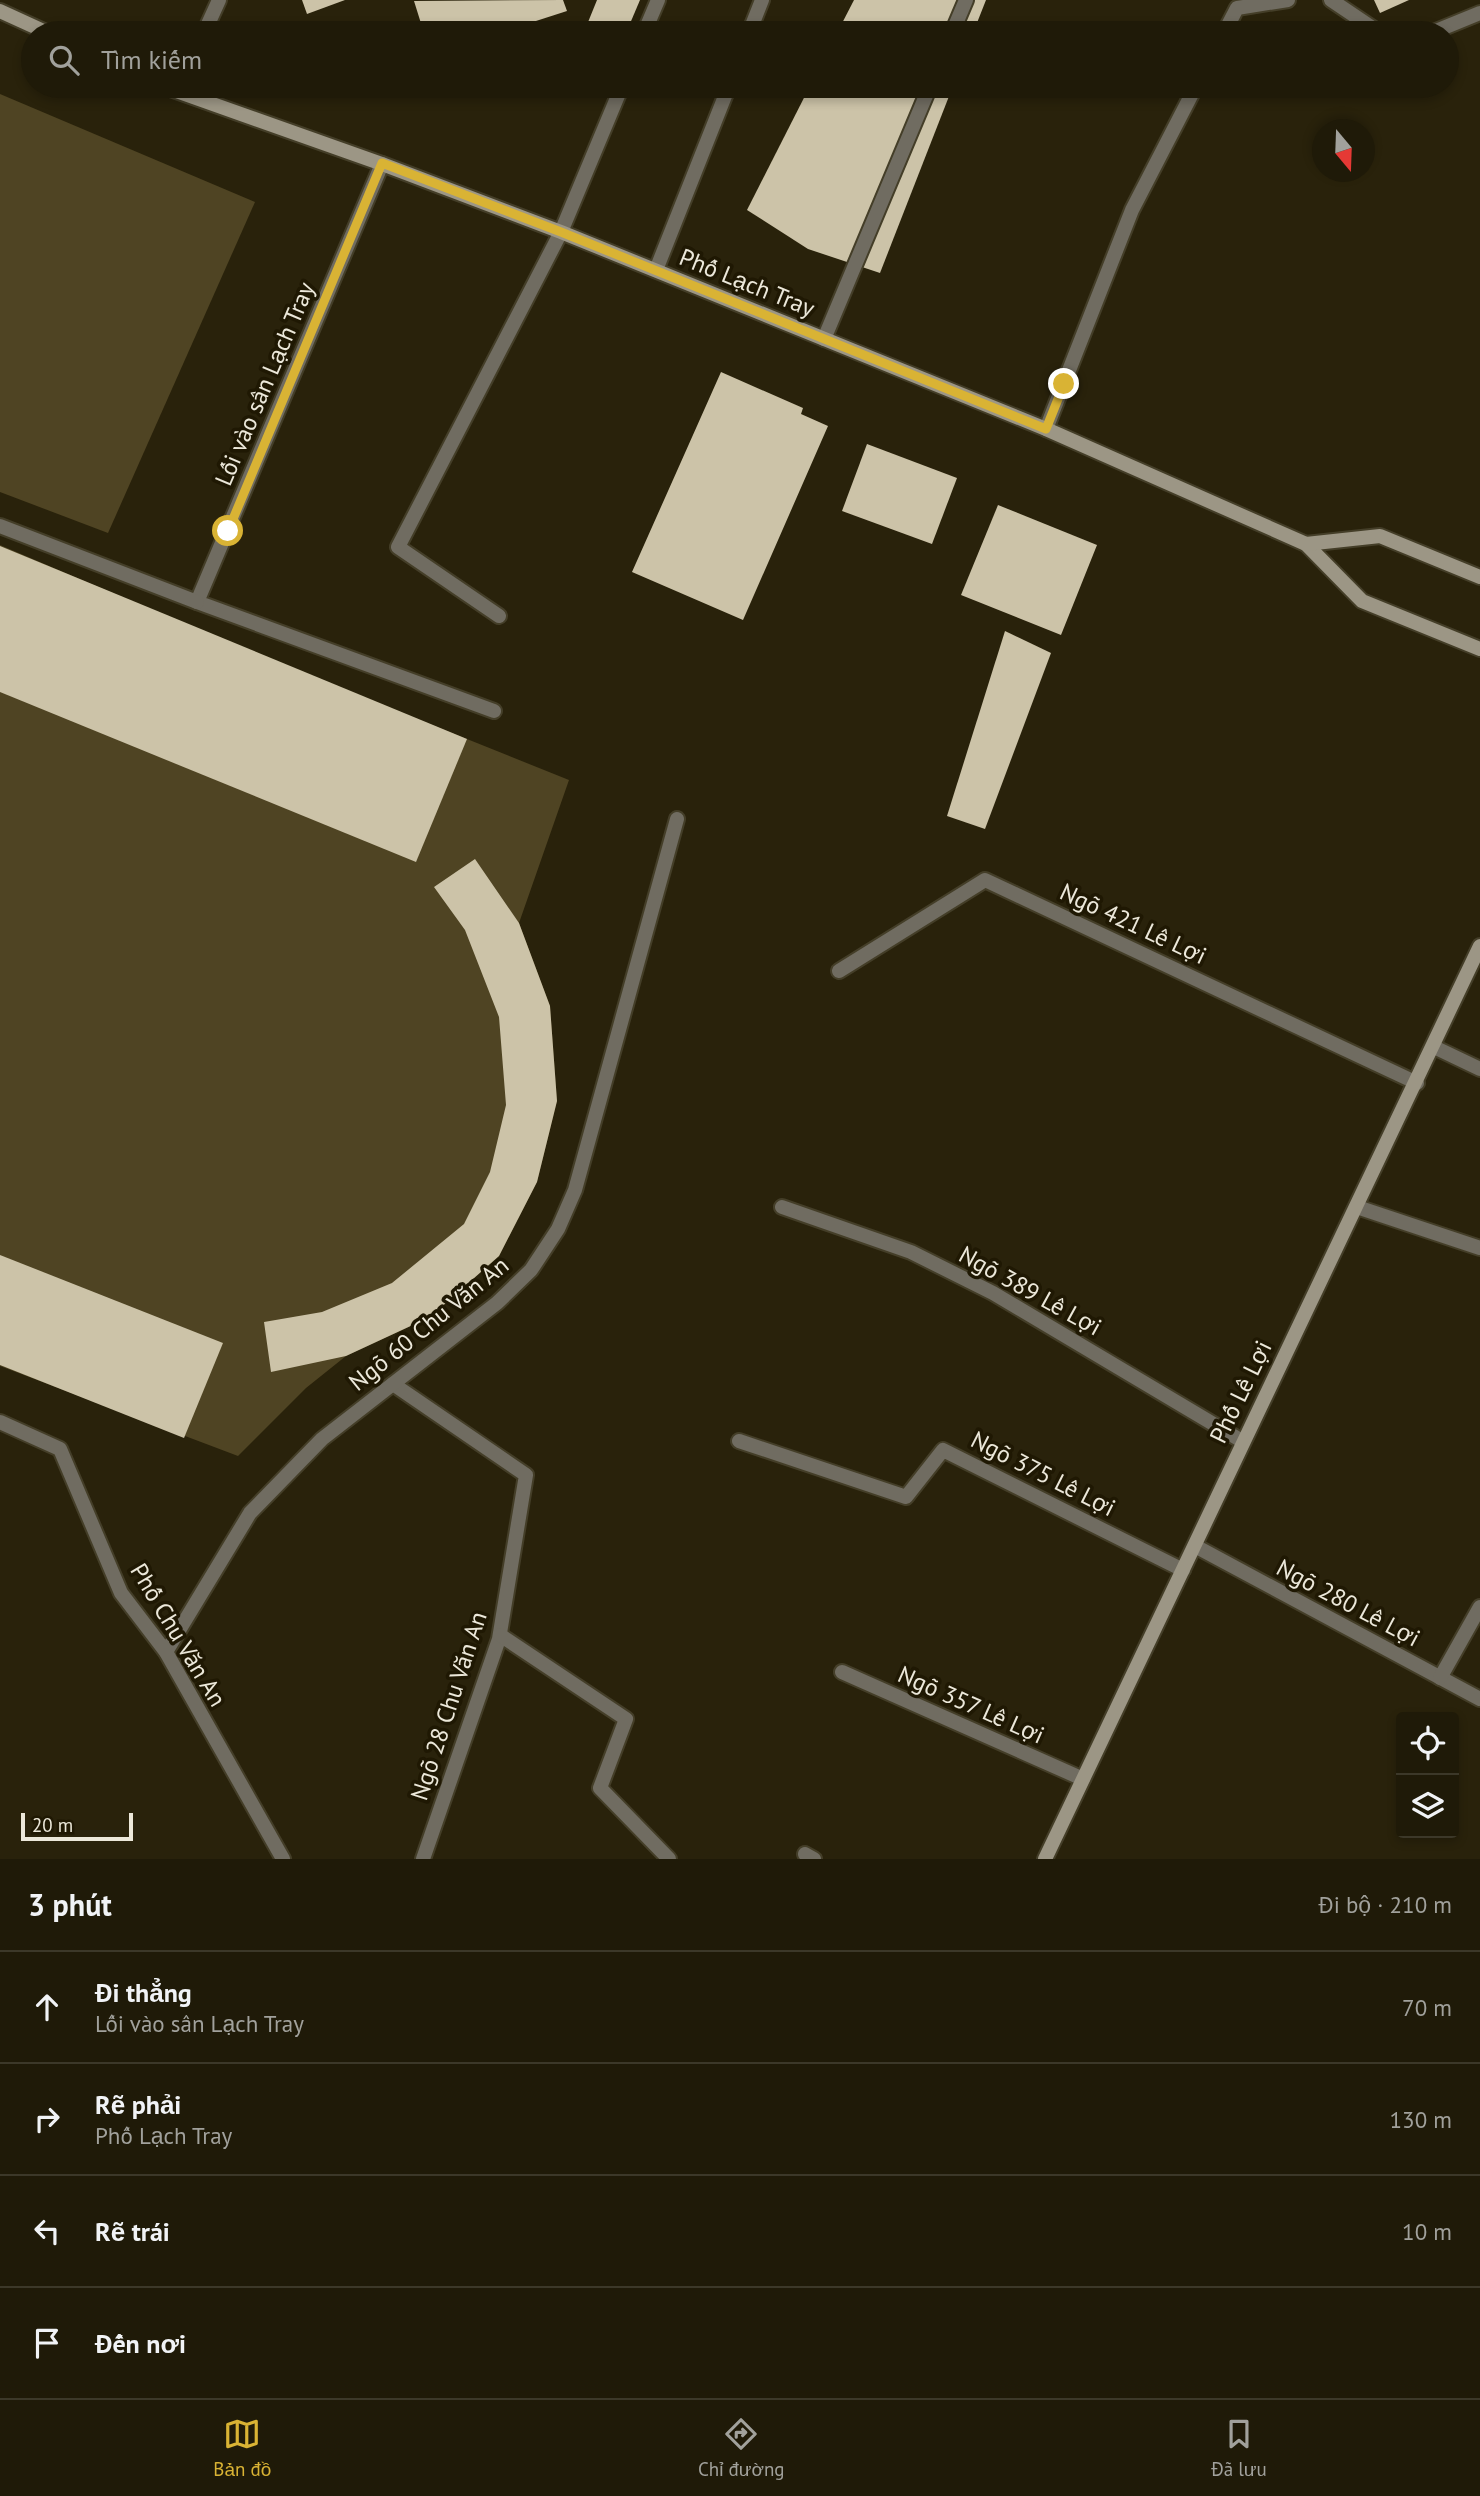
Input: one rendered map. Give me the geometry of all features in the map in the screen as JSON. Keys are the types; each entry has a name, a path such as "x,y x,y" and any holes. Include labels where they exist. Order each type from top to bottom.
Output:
{"main road":[{"path":"0,11 22,21"},
{"name":"Phố Lạch Tray","path":"204,98 561,232 1046,429 1306,544 1362,601 1480,649"},
{"path":"1306,544 1380,536 1480,577"},
{"name":"Phố Lê Lợi","path":"1045,1859 1480,946"}],"street":[{"path":"209,21 219,0"},
{"path":"649,21 658,0"},
{"path":"754,21 762,0"},
{"path":"957,21 966,0"},
{"path":"1230,21 1237,8 1288,0"},
{"path":"1331,0 1362,21"},
{"path":"1459,22 1480,13"},
{"path":"499,616 398,547 561,232 617,98"},
{"path":"656,270 724,98"},
{"path":"824,339 925,98"},
{"path":"1046,429 1132,209 1190,98"},
{"name":"Lối vào sân Lạch Tray","path":"197,602 382,163"},
{"path":"0,526 197,602 494,710"},
{"name":"Ngõ 60 Chu Văn An","path":"166,1653 250,1513 321,1439 497,1303 531,1270 558,1230 575,1190 677,819"},
{"name":"Ngõ 421 Lê Lợi","path":"839,971 985,880 1417,1083"},
{"path":"1434,1047 1480,1069"},
{"name":"Ngõ 389 Lê Lợi","path":"782,1207 911,1252 993,1293 1242,1441"},
{"path":"1357,1207 1480,1248"},
{"name":"Ngõ 28 Chu Văn An","path":"393,1384 526,1475 500,1635 423,1859"},
{"name":"Phố Chu Văn An","path":"0,1422 60,1449 121,1593 166,1653 283,1859"},
{"name":"Ngõ 375 Lê Lợi","path":"739,1441 906,1497 943,1450 1183,1570"},
{"name":"Ngõ 280 Lê Lợi","path":"1195,1546 1480,1699"},
{"path":"1440,1678 1480,1606"},
{"path":"500,1635 626,1719 600,1788 669,1859"},
{"name":"Ngõ 357 Lê Lợi","path":"842,1672 1083,1779"}],"shaded area":[{"path":"0,94 255,202 108,533 0,492"},
{"path":"0,545 260,656 569,780 519,923 550,1006 557,1101 537,1182 499,1256 430,1317 346,1356 306,1388 238,1456 0,1366"}],"building":[{"path":"302,0 345,0 307,14"},
{"path":"563,0 567,11 536,21 420,21 414,1"},
{"path":"597,0 640,0 631,21 588,21"},
{"path":"854,0 986,0 978,21 843,21"},
{"path":"1374,0 1409,0 1380,13"},
{"path":"804,98 948,98 880,273 808,249 747,210"},
{"path":"721,372 803,408 801,414 828,426 743,620 632,572"},
{"path":"867,444 957,478 932,544 842,511"},
{"path":"998,505 1097,545 1061,635 961,595"},
{"path":"0,546 467,739 416,862 0,692"},
{"path":"1005,631 1051,653 985,829 947,816"},
{"path":"475,859 519,923 550,1006 557,1101 537,1182 499,1256 430,1317 346,1356 271,1372 264,1322 322,1312 392,1283 464,1224 490,1172 506,1105 499,1017 465,930 434,887"},
{"path":"0,1255 223,1343 184,1438 0,1365"}],"route":[{"path":"228,531 382,163 561,232 1046,429 1064,384"}]}
